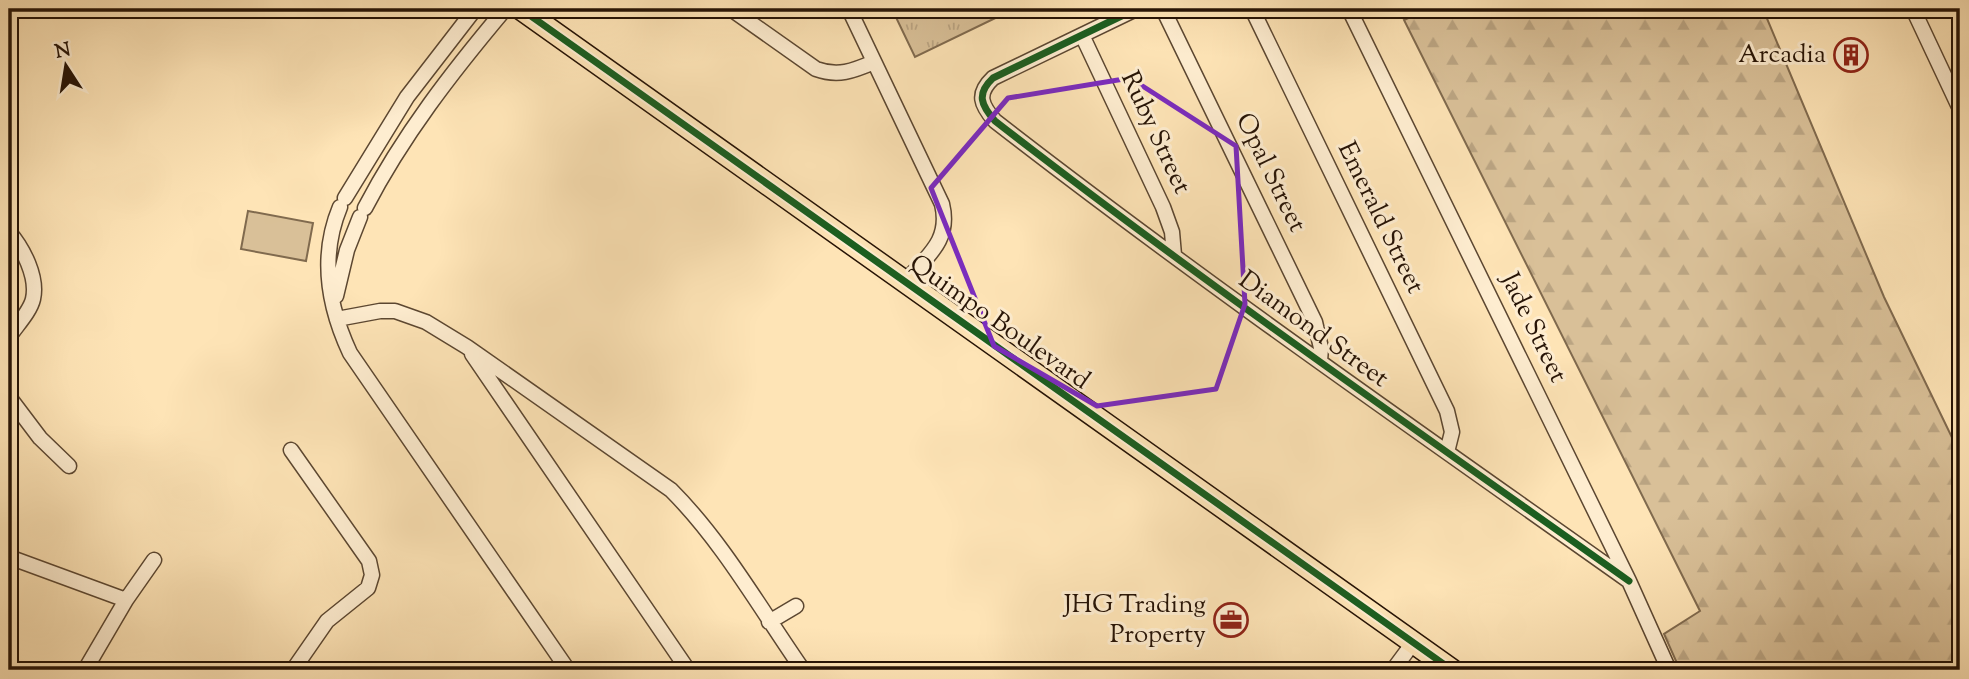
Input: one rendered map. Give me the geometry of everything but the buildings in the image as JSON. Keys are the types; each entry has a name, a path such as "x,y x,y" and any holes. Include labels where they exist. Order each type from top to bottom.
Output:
{"main road":[{"name":"Quimpo Boulevard","path":"521,9 1452,670"}],"street":[{"path":"475,9 407,97 342,202 333,222 328,248 330,285 338,319 351,353 568,670"},
{"path":"334,304 347,250 376,187 426,108 505,9"},
{"path":"731,9 816,69 844,74 874,62"},
{"path":"849,9 944,214 943,234 905,282"},
{"path":"1082,35 1136,9"},
{"name":"Opal Street","path":"1163,9 1315,322 1320,336 1320,361"},
{"name":"Emerald Street","path":"1252,9 1447,411 1452,432 1447,452"},
{"name":"Jade Street","path":"1349,9 1629,581 1668,670"},
{"path":"1913,9 1960,109"},
{"name":"Diamond Street","path":"1082,35 993,78 985,85 983,102 995,121 1076,184 1629,581"},
{"name":"Ruby Street","path":"1082,35 1163,207 1171,232 1174,255"},
{"path":"356,177 376,187"},
{"path":"9,232 24,256 34,289 33,302 9,337"},
{"path":"338,319 395,311 426,322 467,347 671,490 697,518 803,670"},
{"path":"467,347 688,670"},
{"path":"9,397 40,438 69,466"},
{"path":"290,450 369,561 372,575 368,587 327,621 293,670"},
{"path":"9,557 126,600"},
{"path":"85,670 126,600 154,559"},
{"path":"769,622 796,606"},
{"path":"1393,670 1413,643"}],"highlighted area":[{"path":"1130,78 1236,146 1245,304 1216,389 1097,406 994,346 931,188 1008,98"}],"green space":[{"path":"892,9 1014,9 915,57"},
{"path":"1428,9 1763,9 1884,297 1960,454 1960,670 1680,670 1664,634 1700,611 1404,20"},
{"path":"248,211 313,223 306,261 241,249"}],"cycle path":[{"path":"521,9 1452,670"},
{"path":"1136,9 993,78 982,94 982,100 990,115 1073,181 1230,297 1629,581"}],"place":[{"name":"Arcadia","path":"1851,55"},
{"name":"JHG Trading Property","path":"1231,620"}]}
